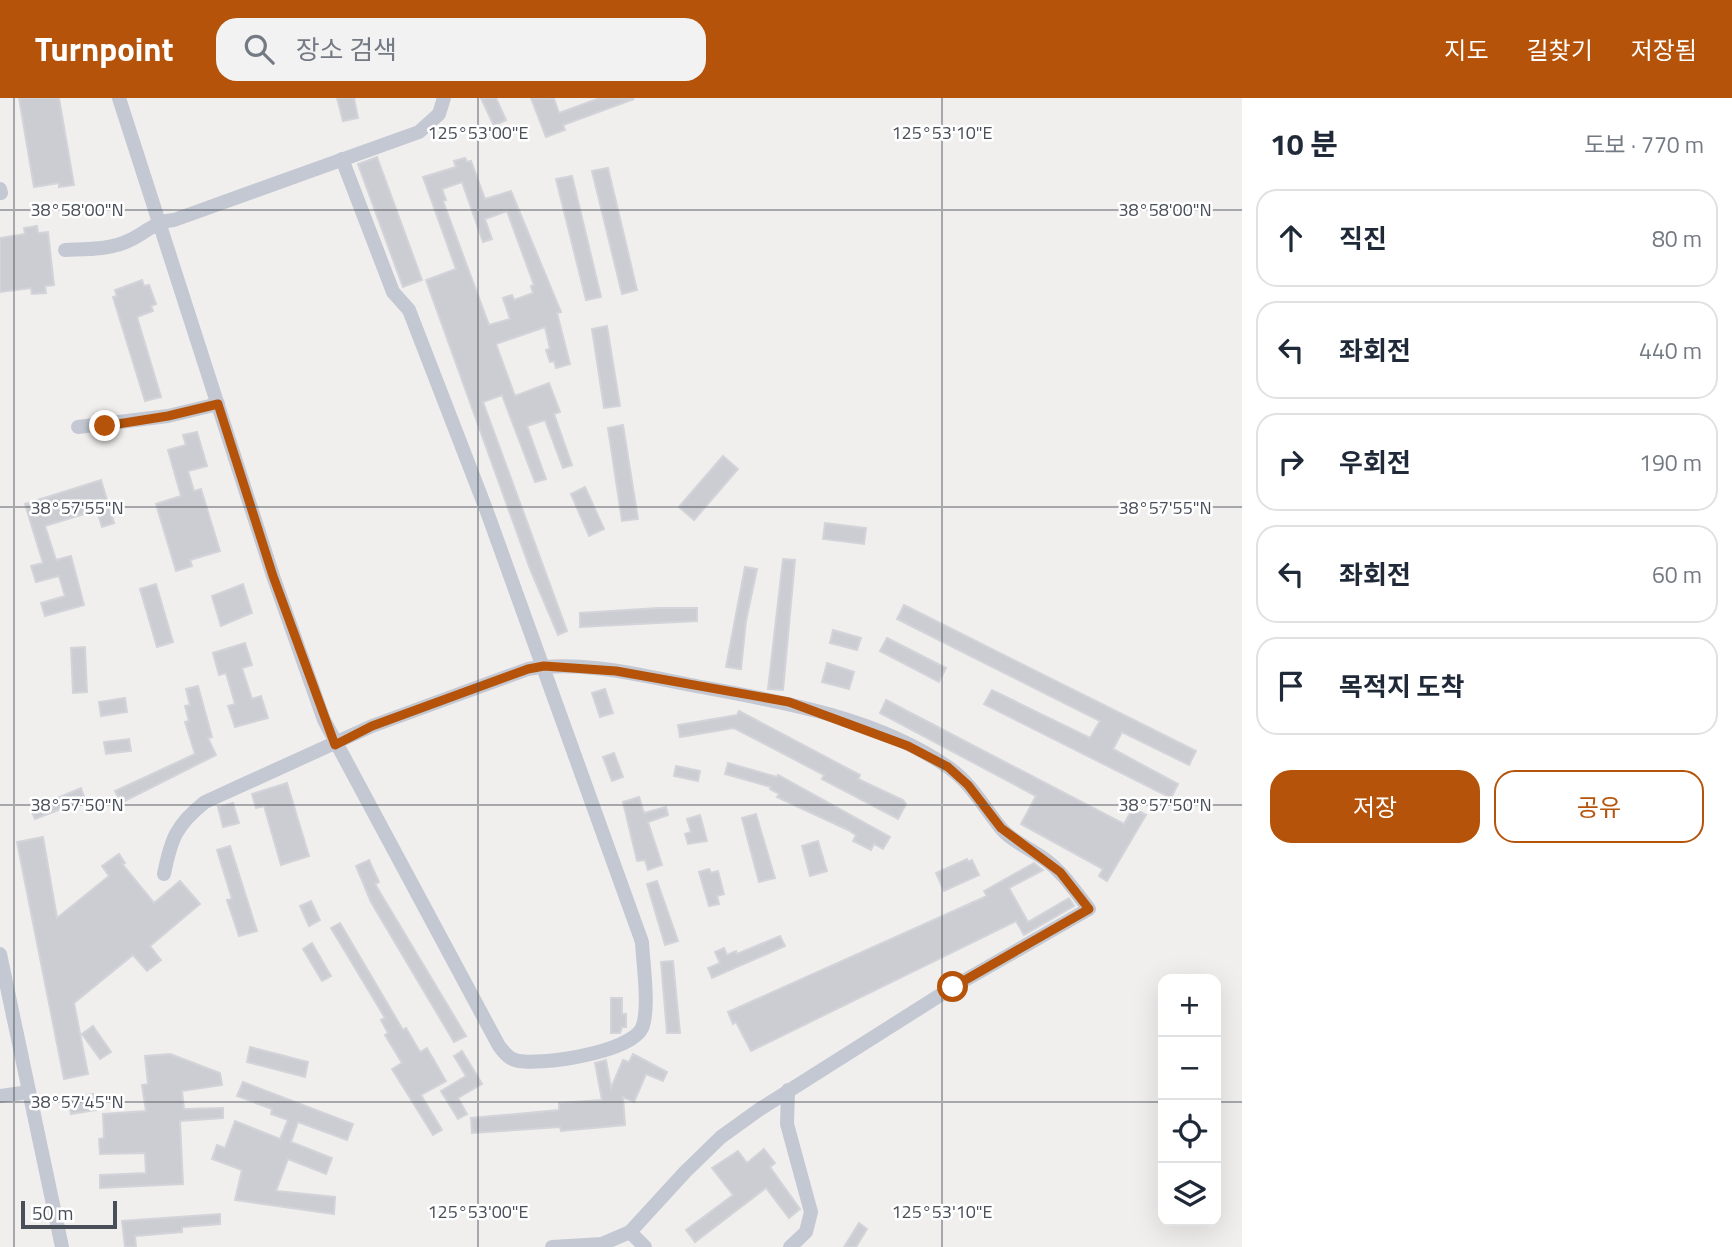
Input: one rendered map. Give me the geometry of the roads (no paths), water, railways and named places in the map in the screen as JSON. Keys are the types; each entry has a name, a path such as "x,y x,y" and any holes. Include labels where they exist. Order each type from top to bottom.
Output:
{"street":[{"path":"119,98 161,220 273,576 335,745 499,1046 512,1060 529,1063 612,1048 635,1037 642,1029 645,1016 642,942 544,666 409,310 393,292 342,159"},
{"path":"65,250 109,247 130,241 161,220 174,220 419,132 439,114 444,98"},
{"path":"78,427 168,416 218,404"},
{"path":"164,874 172,837 190,814 205,802 372,726 528,669 544,666 616,671 789,702 908,746 948,767 968,785 1001,828 1060,872 1089,909 953,987 788,1090 721,1138 685,1172 630,1233 603,1245 552,1247"},
{"path":"0,954 62,1247"},
{"path":"788,1090 787,1124 811,1212 806,1232 790,1247"},
{"path":"0,1096 29,1092"},
{"path":"630,1233 645,1247"}]}
